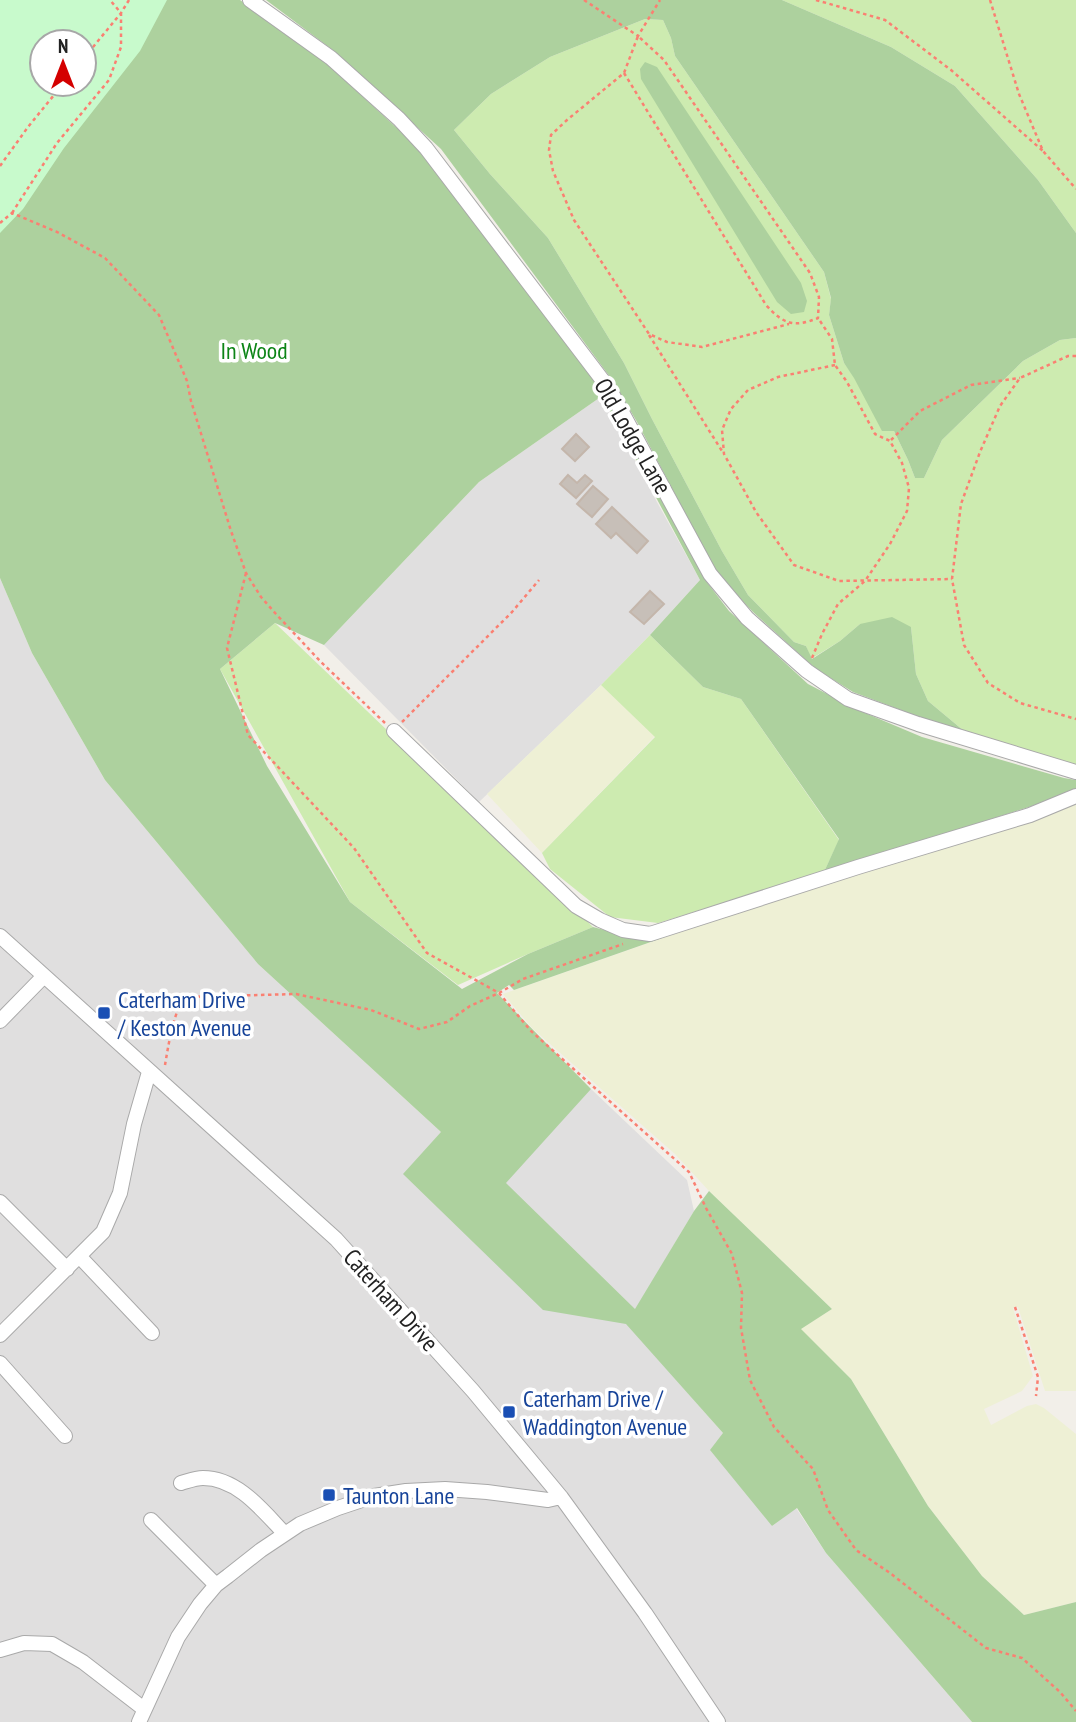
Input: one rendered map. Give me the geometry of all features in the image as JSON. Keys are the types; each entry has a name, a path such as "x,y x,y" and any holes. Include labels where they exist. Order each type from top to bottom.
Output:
{"street":[{"name":"Old Lodge Lane","path":"250,0 331,58 399,119 426,148 610,390 709,574 747,618 807,671 848,699 918,724 1076,772"},
{"path":"394,731 576,906 623,930 650,934 1030,815 1076,796"},
{"name":"Caterham Drive","path":"0,936 336,1239 473,1391 561,1497 645,1613 718,1722"},
{"path":"0,1021 44,976"},
{"path":"0,1335 103,1232 120,1193 134,1124 149,1072"},
{"path":"0,1202 67,1269"},
{"path":"79,1256 152,1333"},
{"path":"0,1363 65,1436"},
{"path":"181,1483 201,1478 219,1480 247,1494 285,1534"},
{"path":"0,1650 24,1643 52,1644 83,1662 142,1716 178,1637 200,1604 216,1585 300,1524 374,1496 406,1491 445,1489 548,1500 561,1497"},
{"path":"151,1520 216,1585"}],"path":[{"path":"0,223 12,212 57,143 109,80 121,47 121,13 110,0"},
{"path":"98,41 129,0"},
{"path":"584,0 638,36 664,60 810,273 819,297 818,318 832,339 835,365 874,434 890,441 902,463 909,488 907,511 890,544 864,581 838,604 807,671"},
{"path":"660,0 638,36 624,73 551,135 549,150 553,171 574,220 724,454 756,512 794,565 839,581 952,579"},
{"path":"816,0 884,20 951,70 1043,151 1076,189"},
{"path":"990,0 1019,94 1043,151"},
{"path":"624,73 766,305 776,316 789,324"},
{"path":"0,166 52,98"},
{"path":"12,212 57,232 104,258 159,315 187,381 246,573 276,614 321,662 394,731 512,612 540,580"},
{"path":"649,334 667,342 702,347 818,318"},
{"path":"890,441 920,411 971,385 1020,378 1068,356 1076,356"},
{"path":"724,454 722,430 731,409 748,390 778,377 835,365"},
{"path":"1020,378 1000,406 961,504 952,579 964,645 988,683 1020,703 1076,719"},
{"path":"246,573 227,648 248,735 354,848 427,953 499,993 531,1031 689,1172 732,1254 742,1293 741,1328 750,1380 774,1427 813,1469 828,1510 856,1550 890,1573 986,1648 1022,1658 1060,1692 1076,1711"},
{"path":"162,1082 170,1036 181,1001 186,997 296,995 371,1010 419,1029 447,1022 470,1006 523,979 625,943"},
{"path":"1015,1307 1038,1377 1036,1396"}],"shaded area":[{"path":"602,396 700,580 601,685 479,802 324,645 479,482"},
{"path":"0,578 32,653 105,780 258,964 441,1132 591,1089 687,1180 694,1211 627,1324 723,1433 772,1526 796,1508 826,1553 972,1722 0,1722"}],"green space":[{"name":"In Wood","path":"0,0 240,0 324,61 412,142 607,392 706,581 729,611 808,684 858,710 922,737 1076,780 1076,790 824,872 839,839 741,699 703,687 650,635 700,580 602,396 479,482 324,645 275,623 220,669 267,766 350,902 462,989 528,954 593,927 620,934 665,937 514,990 509,985 497,993 591,1089 506,1183 635,1309 709,1191 832,1309 801,1329 851,1379 928,1506 982,1576 1024,1615 1076,1602 1076,1722 972,1722 826,1553 797,1508 772,1526 710,1450 723,1433 626,1324 543,1310 403,1174 441,1132 258,964 105,780 32,653 0,578"},
{"path":"0,0 167,0 140,51 64,148 23,209 0,233"},
{"path":"266,0 782,0 891,47 955,86 1038,180 1076,233 1076,338 1060,340 1023,361 942,440 924,478 915,478 894,431 882,431 844,363 829,315 831,298 824,272 675,56 663,20 645,19 550,57 491,94 454,130 548,238 624,363 722,551 748,595 794,642 806,646 812,659 860,624 892,617 911,627 916,674 928,701 970,736 853,692 816,669 753,612 717,574 613,381 441,149 334,51"},
{"path":"782,0 1076,0 1076,233 1038,180 955,86 891,47"},
{"path":"645,19 663,20 675,56 824,272 831,299 829,315 844,363 894,431 915,478 924,478 942,440 1023,361 1060,340 1076,338 1076,765 970,736 928,701 916,674 911,627 860,624 840,641 811,659 806,646 794,642 748,595 722,551 624,363 548,238 454,130 491,94 550,57"},
{"path":"645,62 657,67 801,283 807,301 804,312 791,314 777,302 641,79 640,69"},
{"path":"275,623 593,927 458,985 350,902 220,669"},
{"path":"650,635 703,687 741,699 839,840 824,872 658,923 610,917 550,869 542,853 655,737 601,685"},
{"path":"601,685 655,736 542,853 487,794"},
{"path":"1076,803 1076,1391 1045,1391 1018,1307 1015,1307 1013,1308 1033,1376 1022,1391 984,1409 991,1425 1036,1404 1076,1434 1076,1602 1024,1615 982,1576 928,1506 851,1379 800,1329 832,1309 709,1191 675,1154 533,1029 503,994 680,932"}],"building":[{"path":"576,434 589,447 575,461 562,449"},
{"path":"568,475 577,483 585,475 592,481 576,498 560,484"},
{"path":"593,486 608,499 592,517 577,504"},
{"path":"612,507 648,541 637,553 616,533 611,538 596,524"},
{"path":"650,591 664,604 644,624 630,612"}],"place":[{"name":"Caterham Drive / Keston Avenue","path":"104,1013"},
{"name":"Caterham Drive / Waddington Avenue","path":"509,1412"},
{"name":"Taunton Lane","path":"329,1495"}]}
